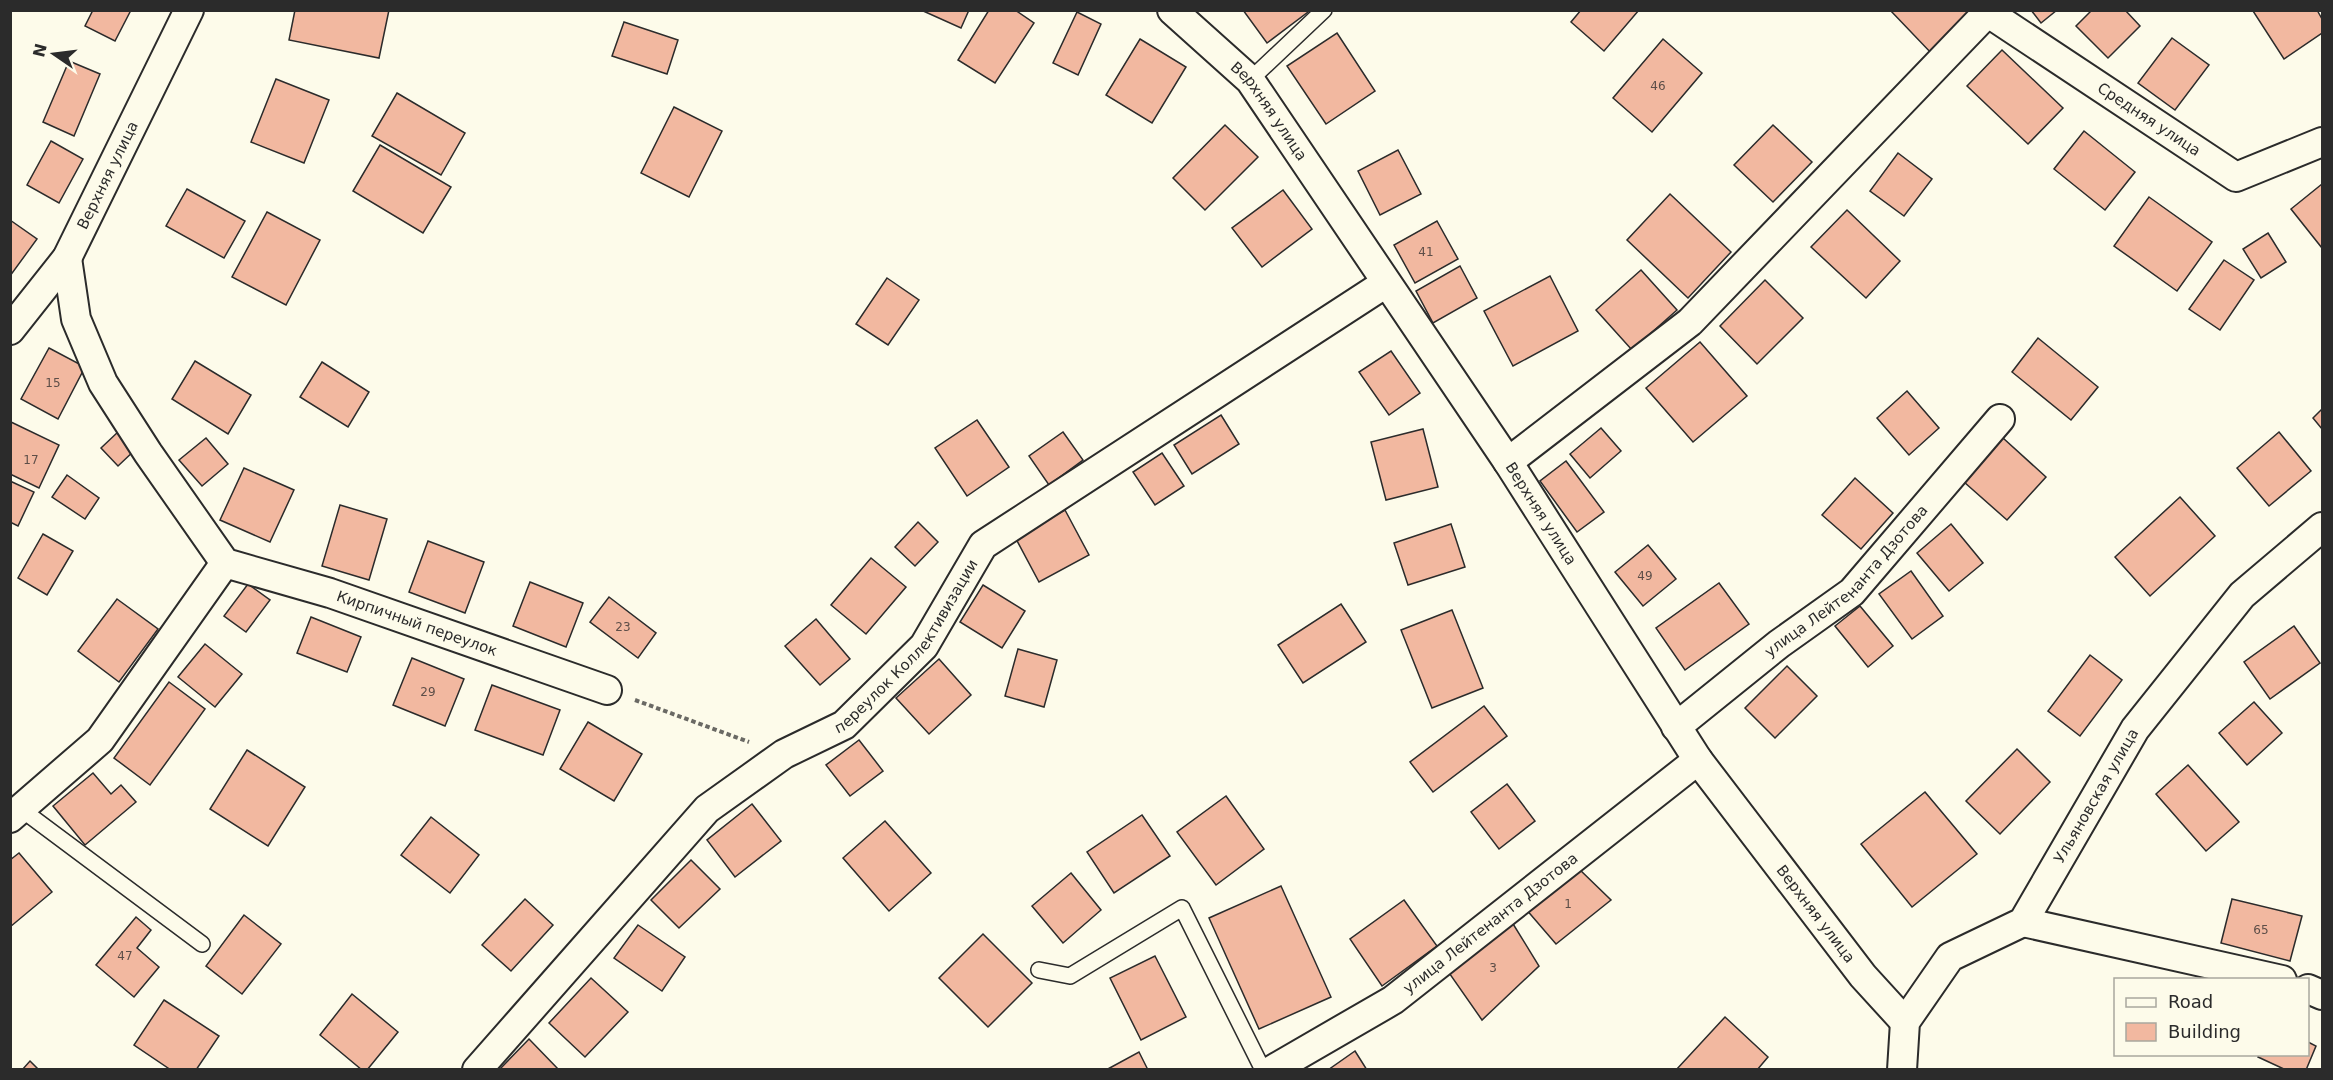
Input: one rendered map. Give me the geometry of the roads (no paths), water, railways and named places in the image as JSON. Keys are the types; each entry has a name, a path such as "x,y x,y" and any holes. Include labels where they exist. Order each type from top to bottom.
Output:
{"street":[{"name":"Верхняя улица","path":"10,330 67,258 189,10"},
{"name":"Верхняя улица","path":"1172,10 1250,80 1508,462 1698,760 1863,976 1905,1022"},
{"path":"1508,462 1690,322 1986,12"},
{"name":"Средняя улица","path":"1986,12 2236,177 2322,142"},
{"path":"16,813 100,740 225,562 148,453 103,383 76,319 67,258"},
{"name":"переулок Коллективизации","path":"477,1070 707,809 784,754 844,725 924,646 983,545 1386,283"},
{"name":"улица Лейтенанта Дзотова","path":"1676,727 1779,644 1852,592 2000,419"},
{"name":"Ульяновская улица","path":"2024,922 2135,729 2242,595 2322,527"},
{"name":"Кирпичный переулок","path":"225,562 330,594 607,690"},
{"name":"улица Лейтенанта Дзотова","path":"1272,1070 1394,999 1698,760"},
{"path":"1902,1070 1905,1022 1950,957 2024,922 2273,978"}],"lane":[{"path":"1250,80 1324,10"},
{"path":"16,813 202,944"},
{"path":"1039,970 1070,976 1182,908 1263,1070"}]}
